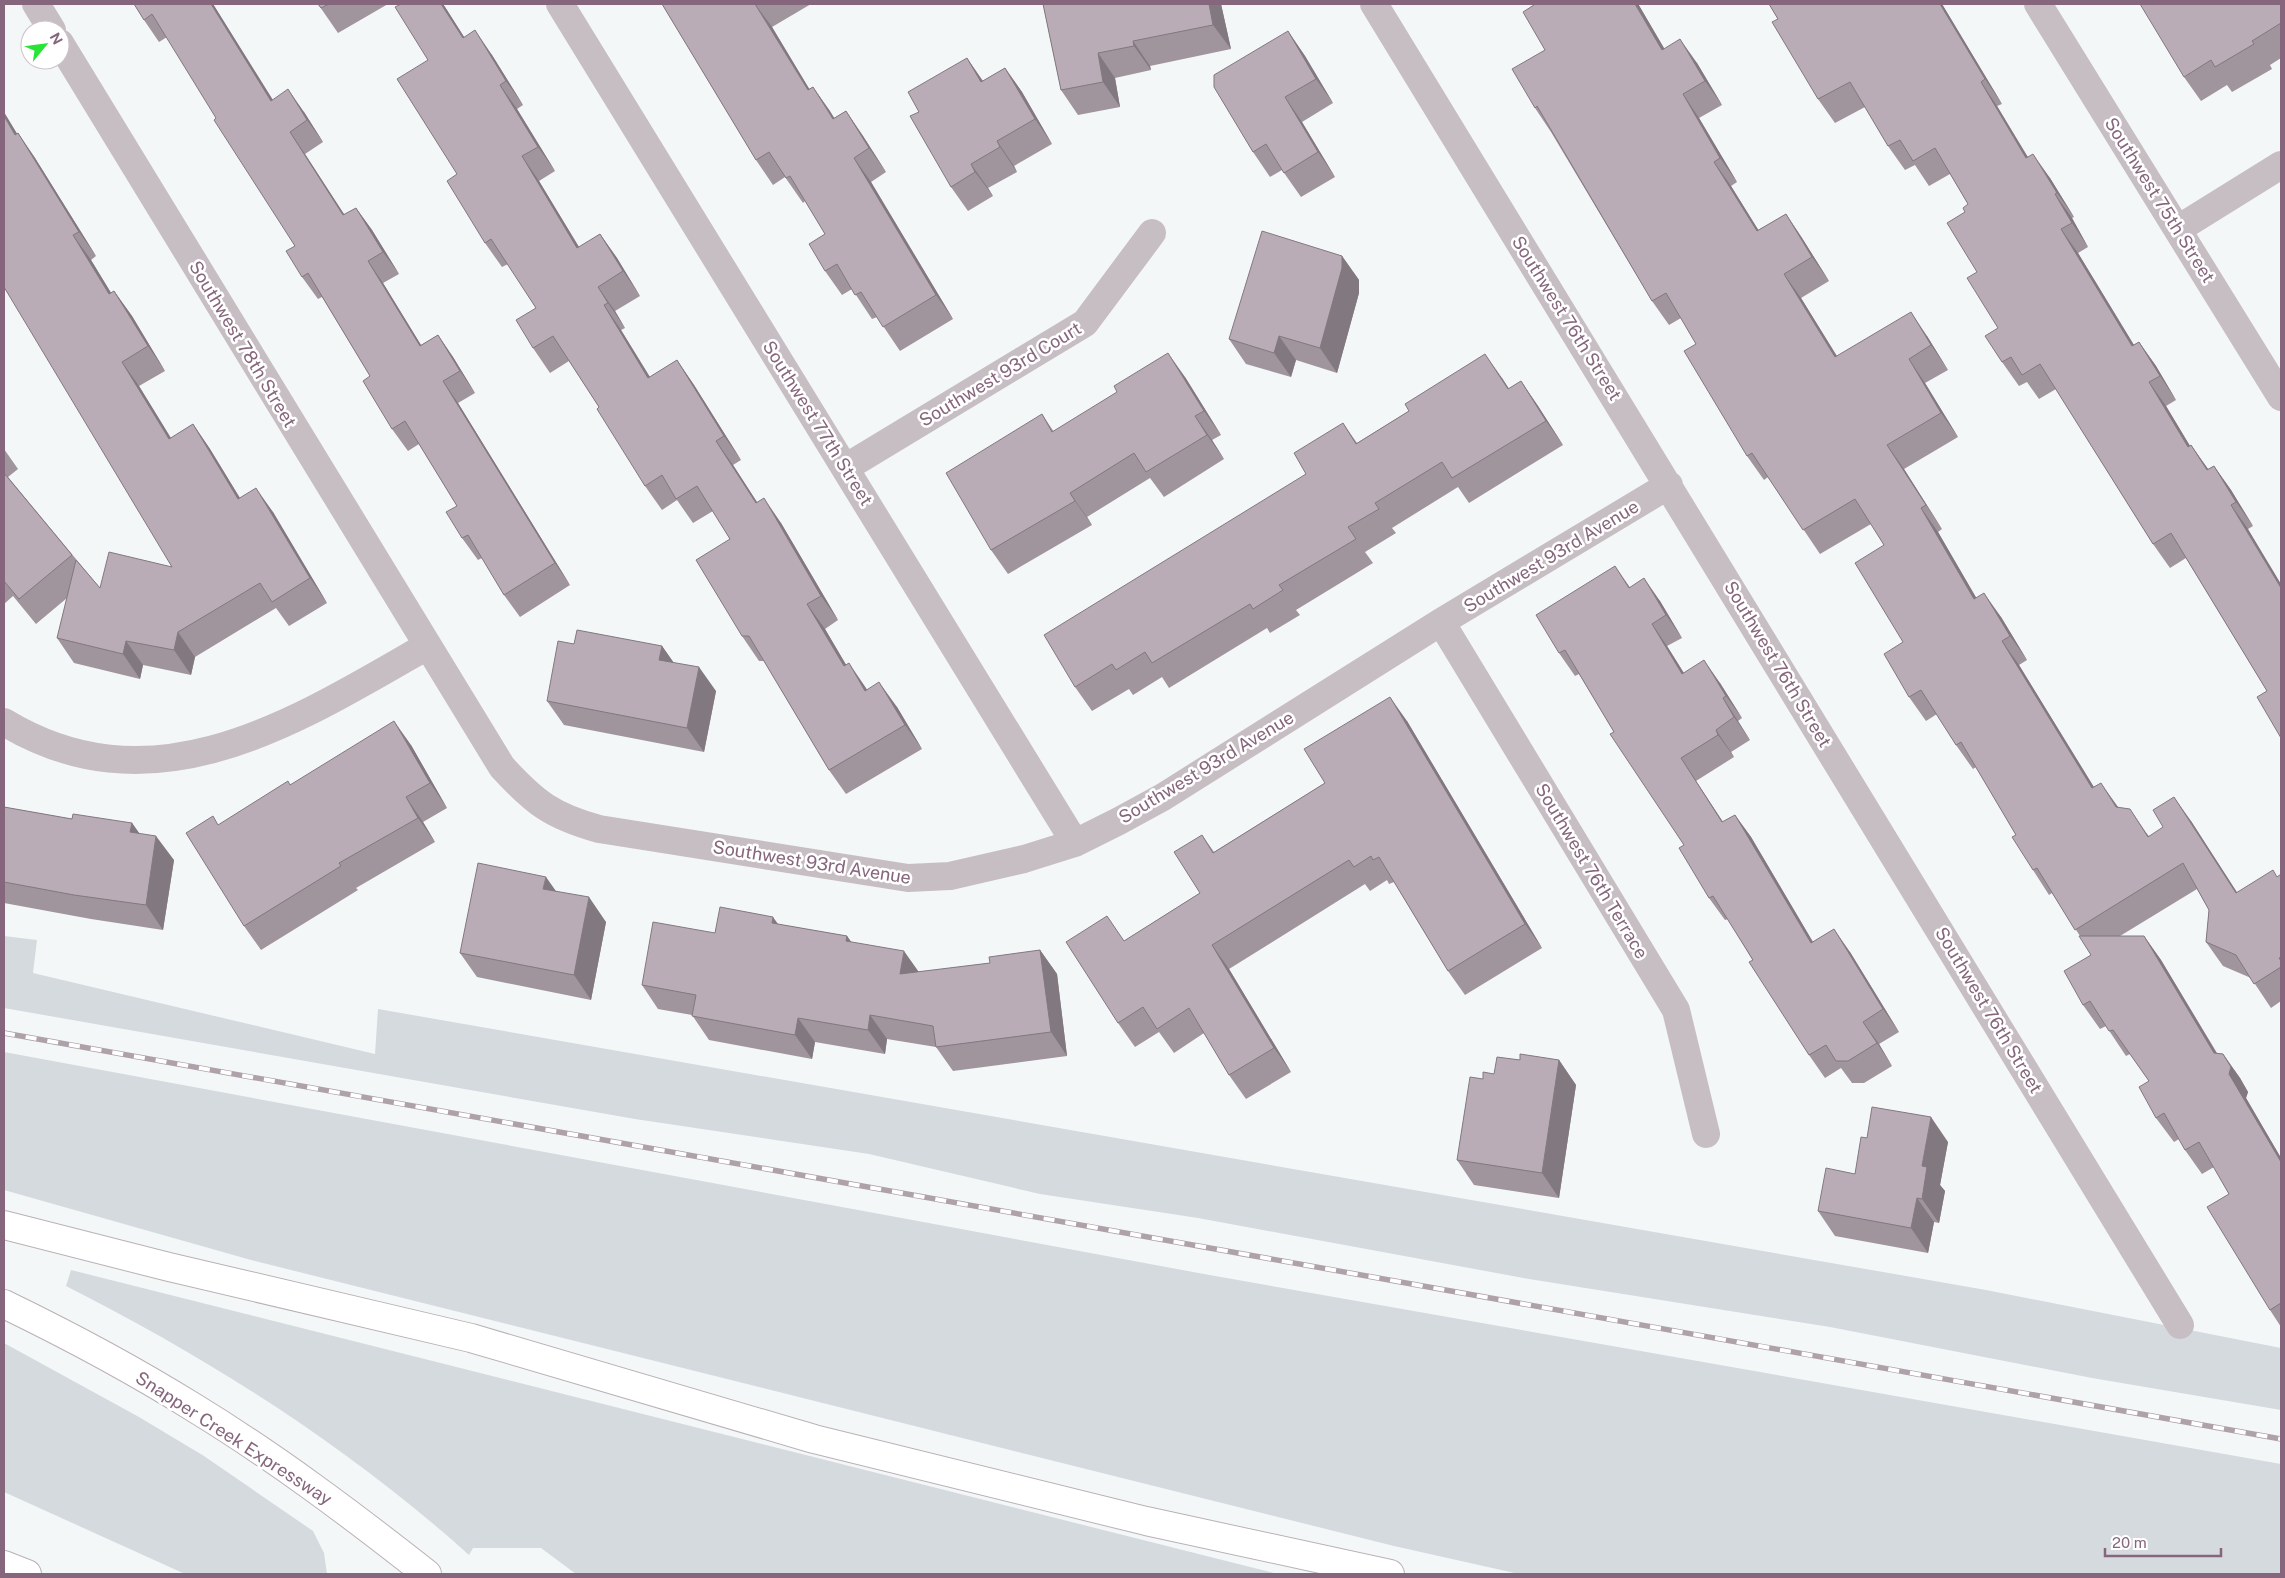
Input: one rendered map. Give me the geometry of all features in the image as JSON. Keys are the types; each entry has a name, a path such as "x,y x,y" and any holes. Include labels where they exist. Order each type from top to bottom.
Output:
{"highway":[{"path":"4,1225 169,1267 471,1338 814,1439 1146,1522 1390,1574"},
{"name":"Snapper Creek Expressway","path":"4,1304 114,1360 194,1407 313,1488 428,1574"},
{"path":"4,1565 27,1574"}],"street":[{"path":"36,4 46,20"},
{"name":"Southwest 77th Street","path":"560,4 1075,843"},
{"name":"Southwest 76th Street","path":"1374,4 1669,484 2180,1325"},
{"name":"Southwest 75th Street","path":"2038,4 2281,397"},
{"name":"Southwest 78th Street","path":"70,59 427,646"},
{"path":"2178,229 2281,165"},
{"name":"Southwest 93rd Court","path":"845,468 1085,323 1152,233"},
{"name":"Southwest 93rd Avenue","path":"427,646 502,767 539,804 556,815 599,829 908,878 928,879 972,872 1024,859 1075,843 1163,796 1441,622 1669,484"},
{"name":"Southwest 76th Terrace","path":"1441,622 1676,1010 1706,1134"},
{"path":"4,722 49,746 70,752 118,759 147,760 188,756 235,744 268,731 304,714 427,646"}],"shaded area":[{"path":"4,936 37,940 33,973 375,1054 378,1009 1986,1290 2281,1348 2281,1410 2092,1378 1830,1327 1529,1279 1198,1218 1040,1194 869,1154 635,1119 4,1008"},
{"path":"4,1052 1204,1274 2281,1464 2281,1574 1519,1574 1394,1546 251,1260 4,1190"},
{"path":"71,1270 1278,1574 576,1574 541,1548 473,1548 469,1555 376,1478 276,1407 173,1344 66,1286"},
{"path":"4,1343 139,1417 204,1456 313,1531 324,1553 327,1574 185,1574 4,1492"}],"building":[{"path":"134,4 211,4 271,101 288,89 307,120 290,132 343,215 356,208 383,252 368,261 420,346 438,335 460,371 443,381 555,563 504,595 468,535 462,538 446,512 457,506 405,421 392,429 363,381 370,376 308,273 302,277 286,251 295,246 214,120 216,118 152,14 144,20"},
{"path":"318,4 329,4 321,8"},
{"path":"401,4 441,4 463,38 475,30 506,81 500,85 538,147 522,156 577,248 600,234 623,271 598,287 608,303 604,305 648,378 677,360 724,436 716,441 756,503 764,498 821,596 807,604 844,666 849,663 865,691 879,682 905,725 829,770 749,636 742,636 696,560 730,539 697,486 676,499 662,475 645,486 597,409 599,407 553,336 533,348 516,320 536,308 491,239 485,243 447,181 457,174 397,79 428,60 395,7"},
{"path":"662,4 755,4 808,90 813,87 833,119 846,111 869,148 854,158 936,295 883,327 861,292 855,295 837,264 825,271 809,244 825,234 790,176 786,178 769,152 756,160"},
{"path":"1043,4 1209,4 1213,25 1133,41 1134,46 1098,53 1103,82 1061,90"},
{"path":"1533,4 1635,4 1662,50 1680,39 1705,81 1683,94 1720,158 1714,162 1757,231 1786,214 1812,257 1784,274 1835,357 1911,312 1931,345 1909,359 1941,413 1887,445 1926,505 1921,508 1974,599 1984,593 2010,636 2002,641 2092,788 2101,783 2116,807 2130,809 2148,837 2163,827 2153,810 2174,797 2236,893 2273,870 2277,877 2281,874 2281,957 2279,958 2281,967 2254,984 2236,955 2206,942 2209,910 2183,863 2075,930 2037,868 2033,870 2012,837 2016,835 1961,742 1956,745 1921,690 1909,697 1884,654 1903,642 1855,563 1884,545 1855,499 1803,530 1752,453 1747,456 1684,351 1696,344 1666,293 1652,301 1537,106 1535,108 1512,69 1545,50 1523,12"},
{"path":"1769,4 1940,4 1985,79 1981,82 2026,158 2033,154 2057,193 2055,194 2072,223 2061,229 2132,346 2139,342 2160,376 2149,382 2188,447 2191,445 2207,470 2214,466 2236,502 2231,505 2281,588 2281,738 2257,697 2267,691 2171,533 2153,544 2040,364 2022,375 2011,357 2002,362 1985,336 1998,328 1967,278 1977,272 1947,223 1965,212 1963,208 1968,204 1935,148 1913,161 1900,140 1888,146 1850,82 1818,99 1772,22 1778,19"},
{"path":"2140,4 2281,4 2281,23 2252,41 2254,44 2215,67 2211,60 2184,77"},
{"path":"1288,31 1316,79 1285,97 1318,152 1284,173 1266,144 1253,152 1214,87 1214,75"},
{"path":"967,58 981,82 1005,68 1035,119 997,141 1000,147 971,164 975,172 951,187 910,116 919,112 908,92"},
{"path":"4,116 15,135 18,133 79,232 73,235 109,294 114,291 148,346 122,362 169,439 193,424 238,499 256,488 310,578 272,602 260,583 178,632 174,650 126,641 123,654 57,638 76,560 100,588 109,552 172,567 4,287"},
{"path":"1262,231 1342,256 1342,268 1320,348 1279,336 1274,353 1229,339"},
{"path":"1168,353 1204,411 1195,416 1207,435 1146,472 1134,453 1070,493 1075,501 991,550 946,473 1042,414 1052,432 1117,392 1114,386"},
{"path":"1485,354 1508,389 1521,381 1546,421 1452,478 1442,462 1375,503 1379,509 1348,527 1356,539 1279,585 1283,590 1253,609 1250,604 1152,663 1145,652 1116,670 1112,664 1075,687 1044,635 1306,474 1294,453 1343,423 1356,444 1409,411 1405,404"},
{"path":"4,473 72,555 19,599 4,581"},
{"path":"1615,566 1629,588 1644,578 1666,615 1652,624 1682,674 1704,660 1726,696 1723,698 1734,717 1716,730 1718,735 1681,758 1722,822 1735,815 1811,943 1834,929 1883,1009 1863,1022 1877,1043 1848,1061 1836,1061 1826,1045 1809,1055 1749,962 1753,960 1713,896 1709,898 1679,848 1684,845 1610,734 1614,732 1565,650 1559,653 1536,615"},
{"path":"577,630 662,646 659,660 699,667 687,728 547,701 558,641 574,644"},
{"path":"1390,697 1525,924 1448,971 1379,857 1373,860 1371,856 1354,867 1349,860 1212,945 1274,1048 1229,1075 1189,1008 1157,1029 1143,1007 1118,1023 1066,942 1107,916 1124,941 1200,893 1174,852 1202,835 1213,853 1325,783 1304,749"},
{"path":"394,721 430,783 406,797 418,818 339,863 341,866 244,926 186,833 213,816 218,825 288,781 290,785"},
{"path":"4,807 72,819 73,814 132,823 130,832 156,836 146,905 74,895 4,882"},
{"path":"478,863 546,877 543,889 589,897 574,975 460,953"},
{"path":"720,907 773,917 772,923 847,936 846,941 904,951 900,974 990,963 989,957 1040,950 1051,1032 936,1047 933,1026 870,1015 868,1030 798,1018 795,1035 692,1016 696,995 642,985 653,922 715,933"},
{"path":"2079,936 2144,936 2214,1053 2223,1054 2231,1067 2229,1074 2281,1162 2281,1303 2270,1310 2207,1207 2229,1194 2199,1142 2185,1150 2164,1113 2156,1118 2139,1087 2149,1081 2113,1030 2109,1031 2090,1001 2083,1005 2064,971 2091,955"},
{"path":"1520,1054 1559,1060 1542,1173 1457,1160 1470,1077 1483,1079 1483,1072 1494,1074 1497,1057 1520,1060"},
{"path":"1872,1107 1931,1117 1922,1166 1927,1167 1922,1199 1917,1198 1911,1228 1818,1211 1826,1168 1855,1174 1861,1137 1867,1138"}],"railway":[{"path":"4,1033 2281,1439"}]}
